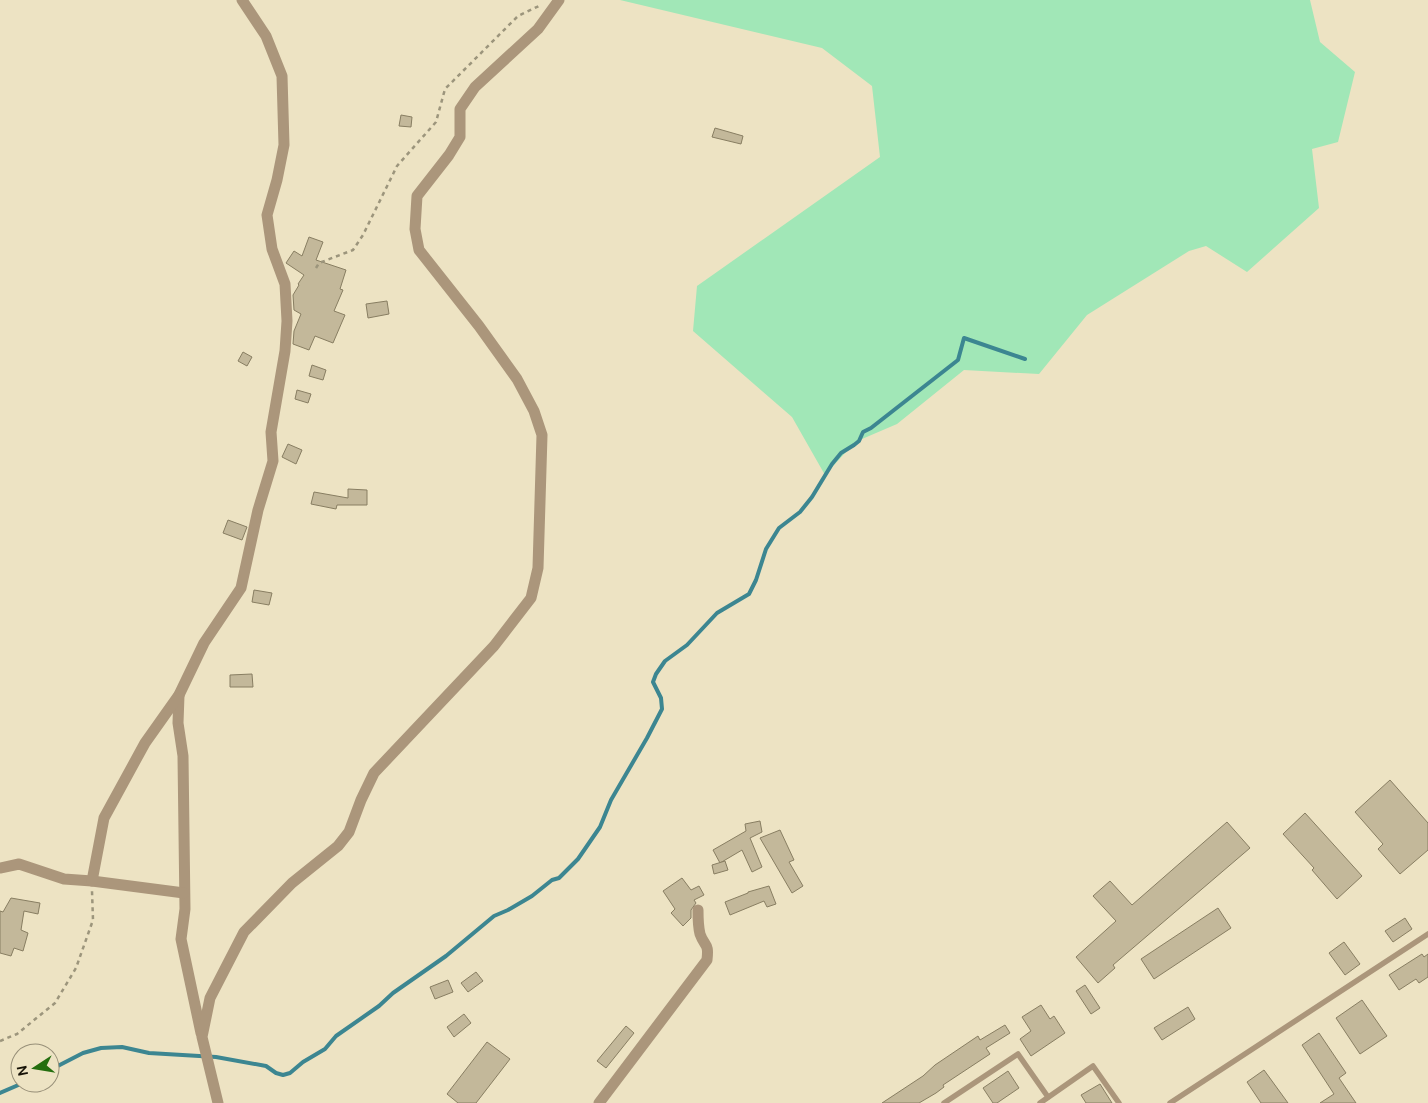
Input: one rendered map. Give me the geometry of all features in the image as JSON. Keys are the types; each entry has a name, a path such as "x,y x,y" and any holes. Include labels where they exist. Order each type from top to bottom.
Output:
{"street":[{"path":"92,881 104,818 146,743 179,694 204,643 240,588 258,510 273,460 271,432 285,351 287,321 285,284 272,249 267,215 284,145 282,76 266,36 242,0"},
{"path":"202,1037 210,998 244,932 292,884 338,846 350,832 361,800 374,774 494,646 531,598 538,568 542,436 534,411 517,379 479,326 419,250 415,229 417,196 449,155 460,137 460,109 475,87 538,29 559,0"},
{"path":"179,694 178,723 183,756 185,909 181,939 218,1103"},
{"path":"0,868 19,864 64,879 184,894"},
{"path":"599,1103 707,960 708,947 701,936 698,926 698,910"}],"lane":[{"path":"1170,1103 1428,934"},
{"path":"944,1103 1018,1054 1048,1098"},
{"path":"1040,1103 1094,1066 1120,1103"}],"path":[{"path":"316,268 319,262 352,250 363,235 397,166 436,122 445,89 518,16 545,3"},
{"path":"0,1041 17,1034 56,1004 76,968 93,920 92,881"}],"green space":[{"path":"620,0 1310,0 1320,42 1355,72 1338,142 1312,149 1319,208 1247,272 1206,246 1189,251 1087,315 1039,374 964,370 897,424 855,442 825,475 792,417 693,331 697,286 880,157 872,86 822,48"}],"building":[{"path":"401,115 412,117 411,127 399,126"},
{"path":"715,128 743,136 741,144 712,137"},
{"path":"309,237 323,242 316,260 346,270 340,289 343,290 334,311 345,315 333,343 315,336 309,350 293,344 294,331 301,314 294,310 293,295 304,275 286,263 294,251 302,256"},
{"path":"387,301 389,314 368,318 366,304"},
{"path":"243,352 252,357 247,366 238,361"},
{"path":"312,365 326,370 323,380 309,376"},
{"path":"297,390 311,394 308,403 295,399"},
{"path":"288,444 302,450 296,464 282,457"},
{"path":"348,489 367,490 367,505 337,505 336,509 311,504 314,492 348,498"},
{"path":"228,520 247,527 242,540 223,533"},
{"path":"254,590 272,593 269,605 252,602"},
{"path":"252,674 253,687 230,687 230,675"},
{"path":"1390,780 1428,823 1428,850 1400,874 1378,849 1383,844 1355,812"},
{"path":"1305,813 1362,876 1337,899 1312,870 1314,868 1283,834"},
{"path":"760,821 762,832 750,838 762,867 752,872 742,850 720,863 713,850 746,831 745,824"},
{"path":"1227,822 1250,848 1113,965 1115,968 1098,983 1076,957 1116,921 1093,896 1110,881 1132,905"},
{"path":"780,830 794,860 789,862 803,886 792,893 760,838"},
{"path":"725,861 728,870 714,874 712,865"},
{"path":"682,878 691,890 699,886 704,895 694,900 696,903 691,910 691,918 683,926 671,913 675,909 663,891"},
{"path":"769,886 776,904 767,907 764,901 730,915 725,902 748,892"},
{"path":"11,898 40,903 38,914 24,911 21,930 28,933 23,951 14,948 11,956 0,953 0,911 3,912"},
{"path":"1218,908 1231,928 1154,979 1141,959"},
{"path":"1405,918 1412,929 1393,942 1385,931"},
{"path":"1344,942 1360,964 1345,975 1329,953"},
{"path":"1422,954 1424,957 1428,954 1428,977 1419,983 1416,979 1399,990 1389,975"},
{"path":"476,972 483,981 468,992 461,983"},
{"path":"448,980 453,992 435,999 430,987"},
{"path":"1085,985 1100,1008 1091,1014 1076,991"},
{"path":"1362,1000 1387,1036 1360,1054 1336,1018"},
{"path":"1041,1005 1050,1019 1054,1016 1065,1033 1031,1056 1020,1039 1031,1031 1022,1017"},
{"path":"1188,1007 1195,1019 1162,1040 1154,1028"},
{"path":"464,1014 471,1023 454,1037 447,1027"},
{"path":"1005,1025 1010,1033 986,1048 990,1054 943,1085 944,1087 936,1093 919,1103 882,1103 978,1036 980,1040"},
{"path":"626,1026 634,1033 606,1068 597,1061"},
{"path":"1319,1033 1346,1073 1339,1078 1356,1103 1320,1103 1334,1094 1302,1045"},
{"path":"487,1042 510,1059 476,1103 458,1103 447,1094"},
{"path":"1264,1070 1288,1103 1261,1103 1247,1082"},
{"path":"1008,1071 1019,1088 997,1103 993,1103 983,1088"},
{"path":"1100,1084 1112,1103 1086,1103 1081,1095"}],"waterway":[{"path":"60,1065 83,1053 101,1048 122,1047 149,1053 216,1057 266,1066 276,1073 283,1075 290,1073 303,1062 325,1049 336,1036 379,1006 393,993 446,956 494,916 532,896 552,880 559,878 578,859 600,827 611,800 662,709 661,698 653,682 656,674 665,661 687,645 717,613 749,594 756,580 766,549 779,528 800,512 841,453 859,441 863,432 871,428 958,360 964,338 1025,359"},
{"path":"0,1093 10,1089"}]}
